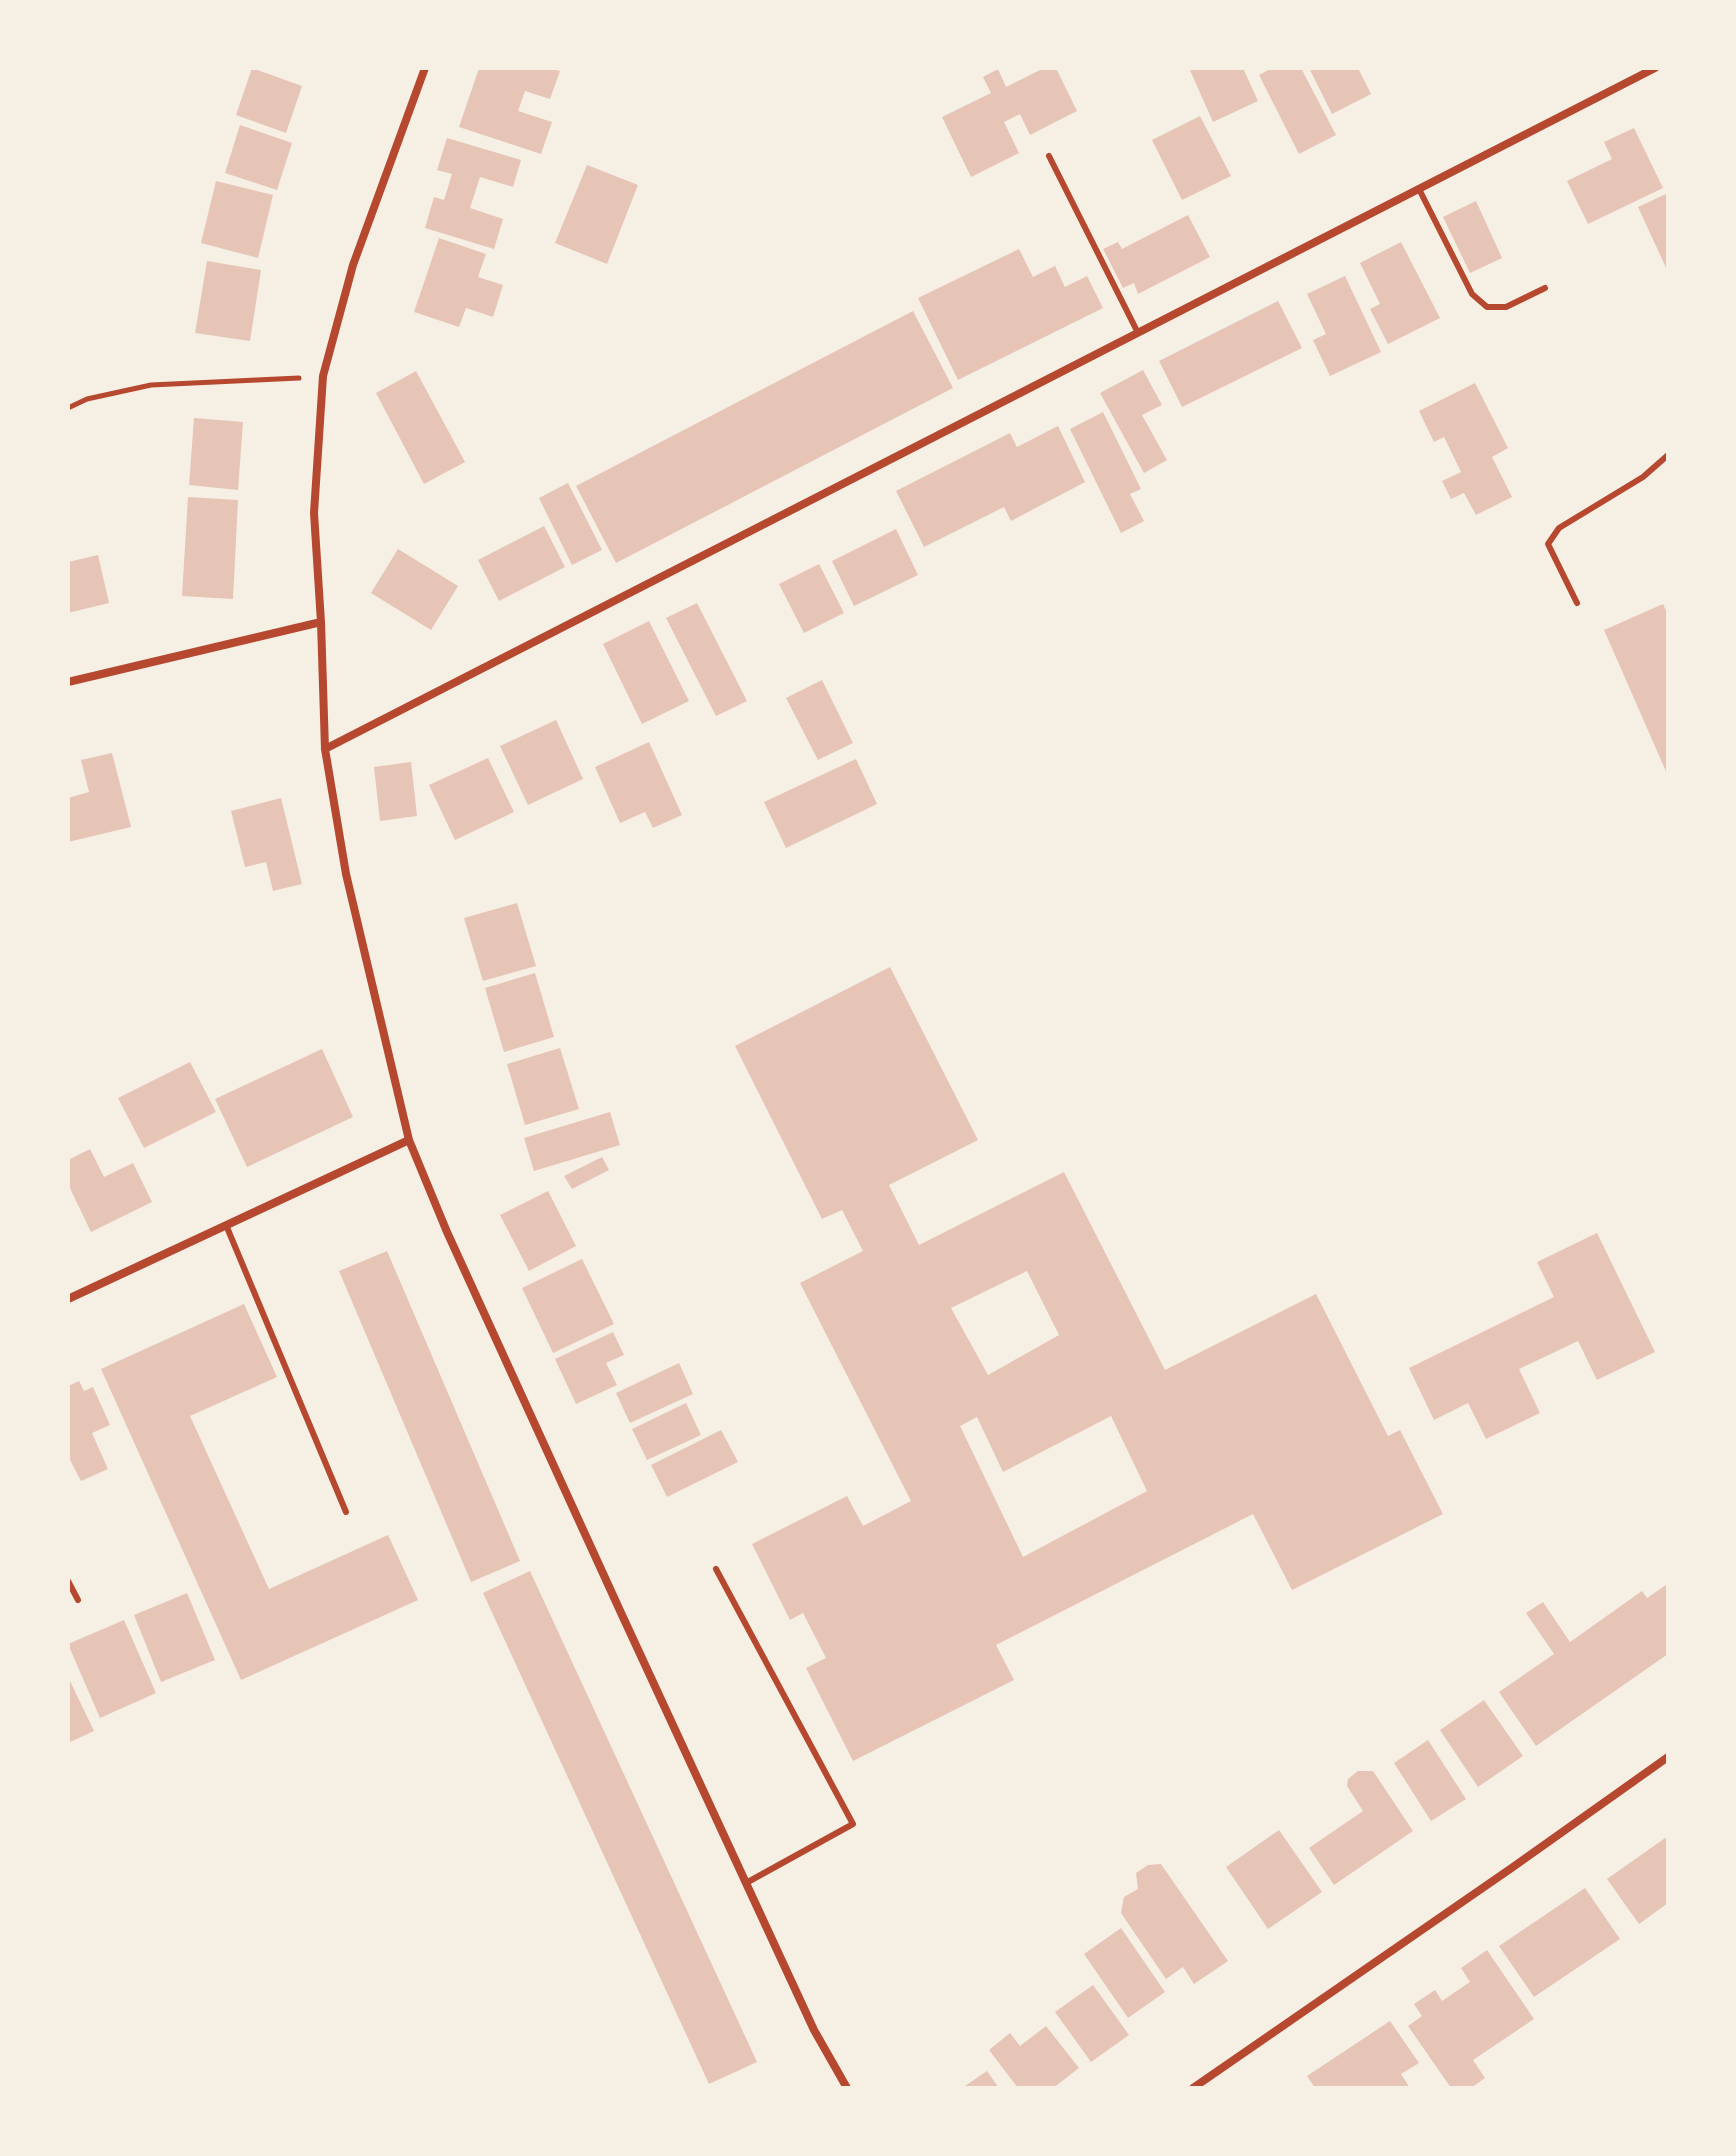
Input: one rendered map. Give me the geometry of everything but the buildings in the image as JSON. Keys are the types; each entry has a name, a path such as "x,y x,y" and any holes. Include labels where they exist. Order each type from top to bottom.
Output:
{"street":[{"path":"425,68 353,265 323,376 314,513 325,749 346,874 409,1140 447,1232 746,1883 814,2030 847,2088"},
{"path":"325,749 1655,68"},
{"path":"68,682 321,622"},
{"path":"68,1299 409,1140"},
{"path":"1193,2088 1668,1757"}],"lane":[{"path":"1049,156 1138,333"},
{"path":"1419,189 1472,294 1487,307 1506,307 1545,288"},
{"path":"1577,603 1548,544 1559,528 1643,477 1668,455"},
{"path":"226,1225 346,1512"},
{"path":"716,1569 853,1824 746,1883"},
{"path":"68,1581 78,1600"}],"path":[{"path":"68,408 87,399 151,385 323,376"}]}
